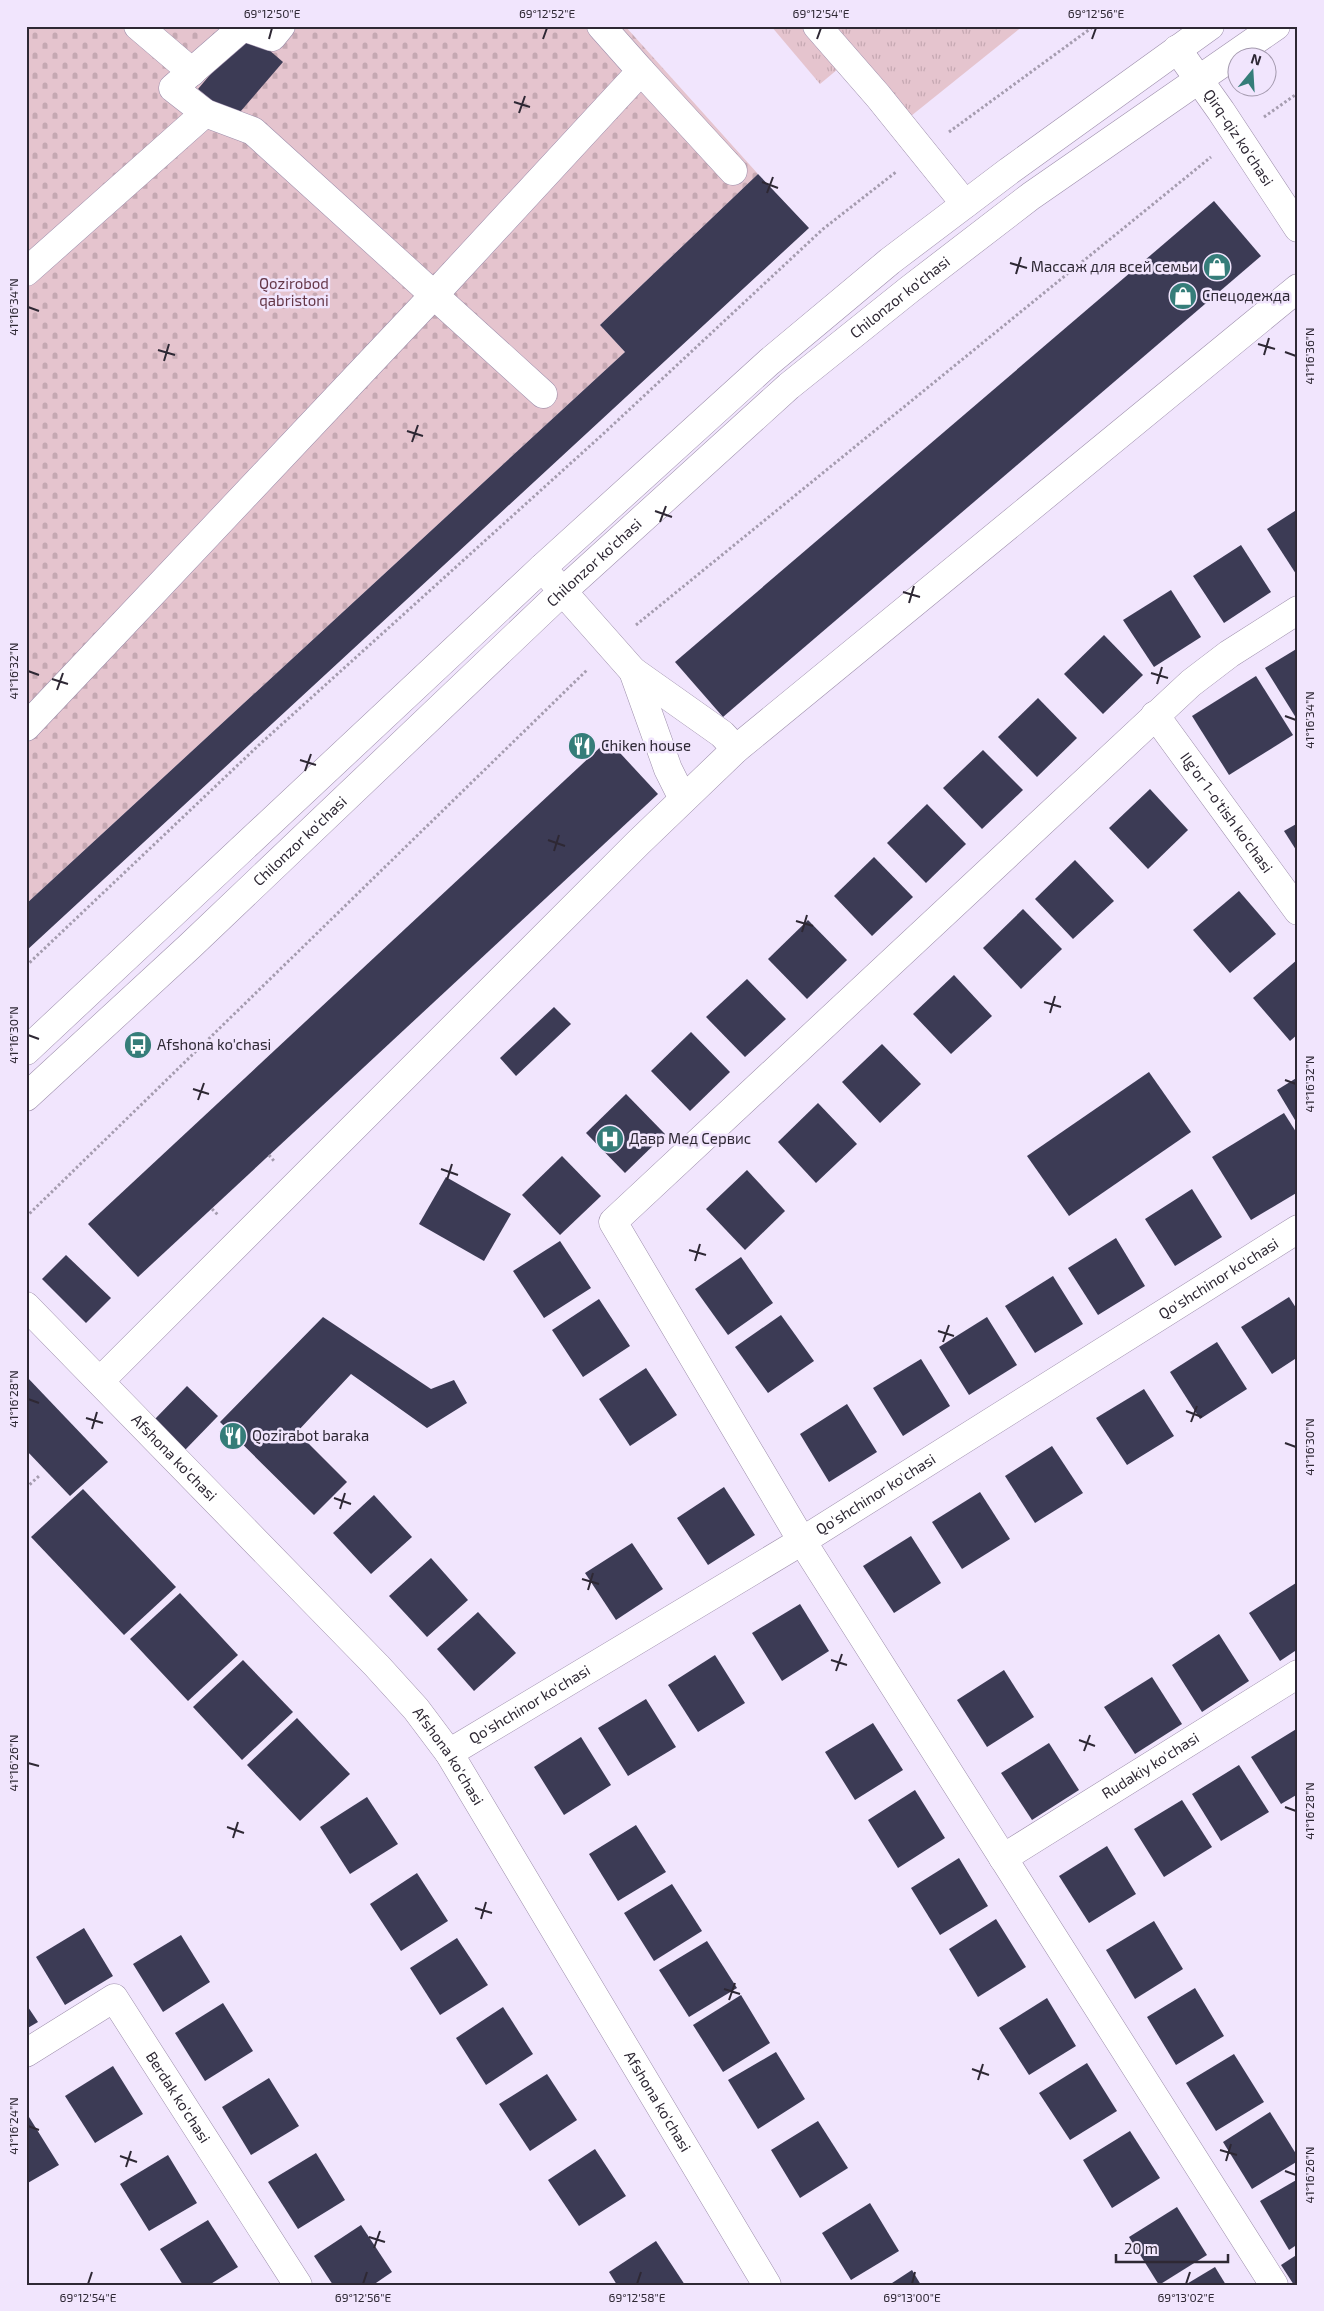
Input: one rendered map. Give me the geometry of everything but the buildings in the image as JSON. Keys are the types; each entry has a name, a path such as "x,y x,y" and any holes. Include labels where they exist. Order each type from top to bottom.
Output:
{"street":[{"path":"138,26 192,72"},
{"path":"282,26 272,37 243,27 173,88 205,113 253,131 543,394"},
{"path":"601,26 733,171"},
{"path":"817,26 878,96 965,204"},
{"name":"Chilonzor ko'chasi","path":"26,1051 542,568 769,362 890,260 1210,26"},
{"name":"Chilonzor ko'chasi","path":"26,1097 190,946 563,591 789,386 910,289 1031,196 1276,26"},
{"name":"Qirq-qiz ko'chasi","path":"1177,49 1232,127 1298,228"},
{"path":"26,727 433,296 641,71"},
{"path":"26,272 205,113"},
{"path":"100,1381 683,799 736,749 1298,288"},
{"path":"542,568 633,671 722,734 736,749"},
{"path":"1274,2285 802,1541 613,1222 829,1023 1155,715 1191,683 1229,654 1298,610"},
{"path":"633,671 668,768 683,799"},
{"name":"Ilg'or 1-o'tish ko'chasi","path":"1155,715 1298,911"},
{"name":"Qo'shchinor ko'chasi","path":"449,1753 802,1541 1298,1229"},
{"name":"Afshona ko'chasi","path":"26,1306 377,1666 416,1709 449,1753 767,2285"},
{"name":"Rudakiy ko'chasi","path":"1002,1858 1298,1674"},
{"name":"Berdak ko'chasi","path":"26,2053 114,1998 298,2285"}],"path":[{"path":"26,966 259,745 602,435 823,230 923,152 1094,26"},
{"path":"26,1488 39,1476"}],"green space":[{"name":"Qozirobod qabristoni","path":"26,26 625,26 758,174 600,325 625,352 26,904"},
{"path":"771,26 802,26 838,69 820,84"},
{"path":"828,26 1023,26 906,120"}],"place":[{"name":"Массаж для всей семьи","path":"1217,267"},
{"name":"Спецодежда","path":"1183,296"},
{"name":"Chiken house","path":"582,746"},
{"name":"Afshona ko'chasi","path":"138,1045"},
{"name":"Давр Мед Сервис","path":"610,1139"},
{"name":"Qozirabot baraka","path":"233,1436"}]}
